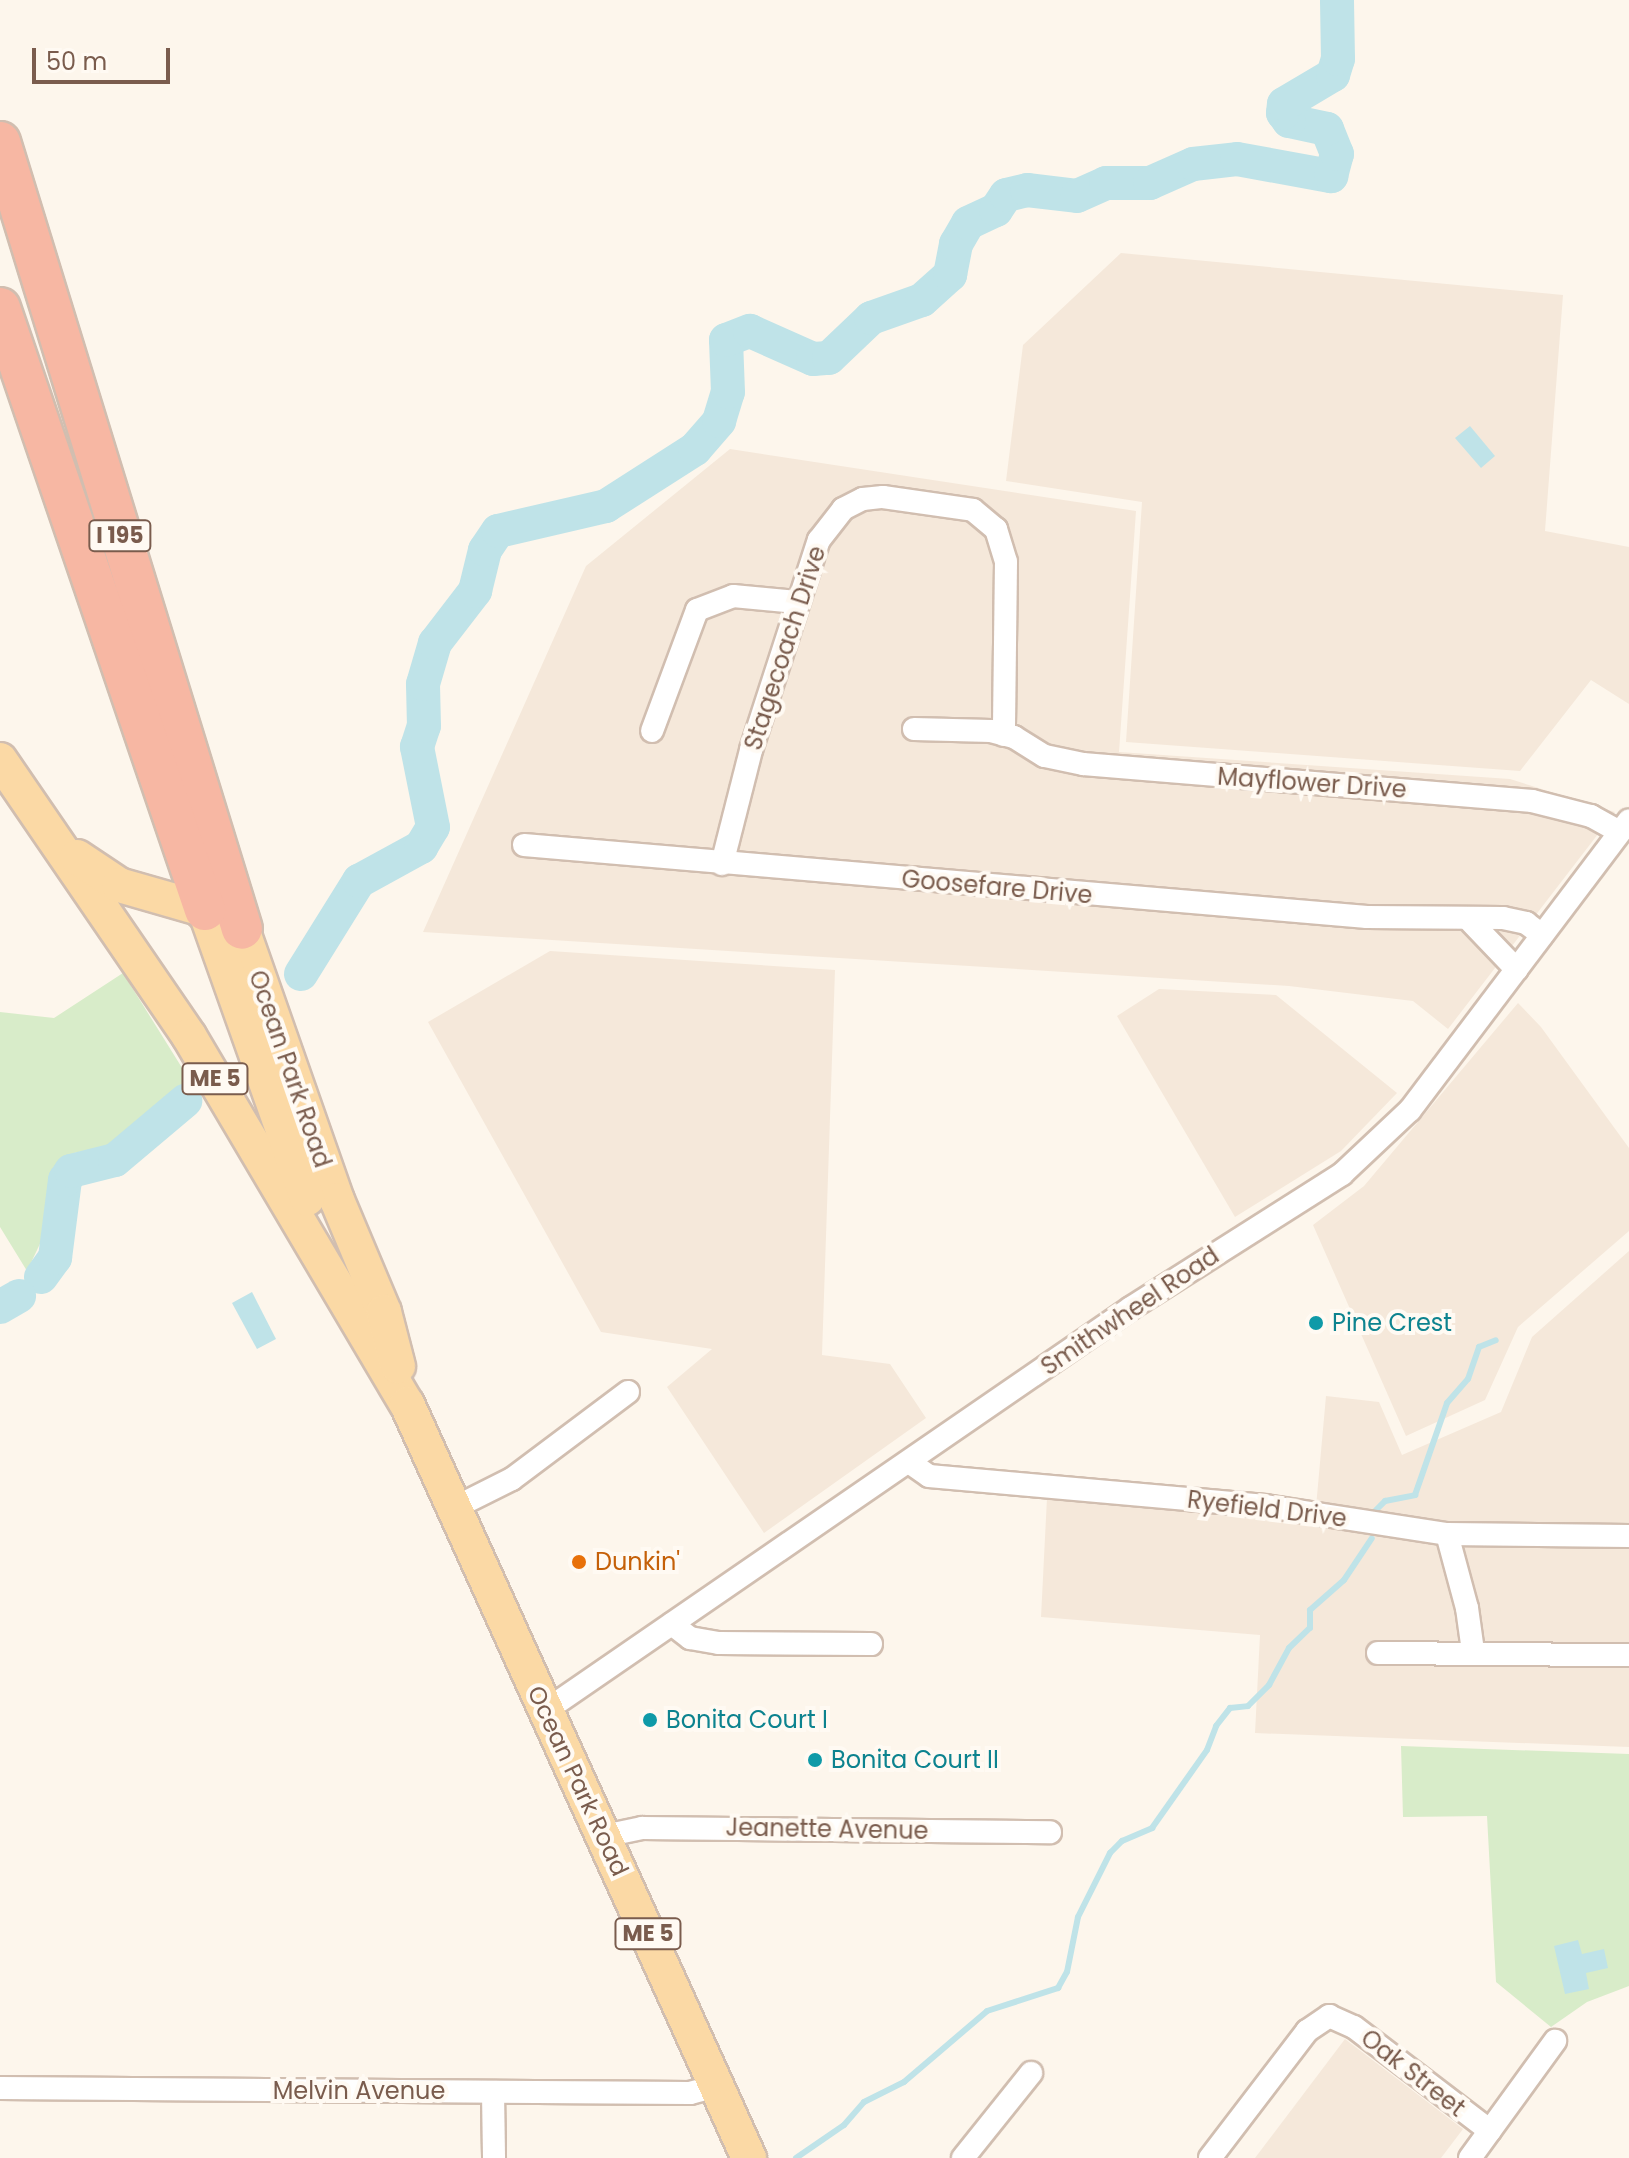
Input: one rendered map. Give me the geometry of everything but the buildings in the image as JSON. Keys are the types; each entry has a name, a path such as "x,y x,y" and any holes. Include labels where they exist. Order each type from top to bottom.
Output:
{"highway":[{"name":"I 195","path":"0,142 242,929"},
{"name":"I 195","path":"0,308 205,910"}],"main road":[{"name":"Ocean Park Road","path":"0,760 59,841 227,1096 407,1404 749,2158"},
{"name":"Ocean Park Road","path":"59,841 94,871 154,896 227,916 242,929 327,1173 384,1312 407,1404"},
{"path":"125,939 131,918 154,896"},
{"path":"205,910 274,1115 360,1324"}],"street":[{"name":"Stagecoach Drive","path":"722,864 797,602 819,540 843,509 873,498 915,500 984,515 1002,544 1004,735"},
{"path":"652,731 697,610 733,596 797,602"},
{"name":"Mayflower Drive","path":"914,729 1004,735 1045,756 1083,764 1532,801 1624,826"},
{"name":"Smithwheel Road","path":"545,1711 1199,1262 1342,1174 1410,1110 1624,826"},
{"name":"Goosefare Drive","path":"524,845 722,864 1471,922 1517,920 1542,935"},
{"path":"1471,922 1517,970"},
{"path":"454,1508 512,1479 628,1392"},
{"name":"Ryefield Drive","path":"909,1462 929,1476 1266,1506 1447,1534 1629,1536"},
{"path":"1447,1534 1473,1651"},
{"path":"672,1624 690,1638 719,1643 871,1644"},
{"path":"1378,1653 1473,1651 1629,1655"},
{"name":"Jeanette Avenue","path":"604,1836 642,1828 1050,1832"},
{"name":"Oak Street","path":"1210,2158 1307,2031 1322,2017 1335,2016 1490,2131"},
{"path":"1470,2158 1555,2041"},
{"path":"963,2158 1031,2073"},
{"name":"Melvin Avenue","path":"0,2088 690,2093 717,2086"},
{"path":"493,2092 494,2158"}],"shaded area":[{"path":"1121,253 1563,295 1545,531 1629,547 1629,704 1591,680 1520,771 1126,742 1142,502 1006,481 1023,345"},
{"path":"730,449 1136,511 1119,752 1510,779 1615,812 1448,1029 1413,1001 1289,986 423,932 586,566"},
{"path":"550,951 835,970 822,1355 890,1364 926,1418 764,1533 667,1387 712,1349 601,1332 428,1022"},
{"path":"1159,989 1276,995 1397,1093 1341,1151 1235,1217 1117,1016"},
{"path":"1518,1003 1541,1027 1629,1148 1629,1231 1518,1327 1485,1400 1406,1436 1313,1225 1364,1186"},
{"path":"1629,1251 1629,1747 1255,1733 1260,1635 1041,1617 1047,1498 1315,1518 1326,1396 1379,1402 1402,1455 1501,1412 1532,1337"},
{"path":"1345,2039 1463,2129 1441,2158 1255,2158"}],"green space":[{"path":"123,973 189,1079 107,1146 74,1153 58,1162 50,1176 48,1227 27,1271 0,1227 0,1012 54,1018"},
{"path":"1401,1746 1629,1754 1629,1986 1587,2002 1551,2027 1496,1982 1487,1816 1403,1817"}],"water":[{"path":"1470,426 1495,456 1481,468 1455,438"},
{"path":"252,1292 276,1339 257,1349 232,1303"},
{"path":"1578,1940 1582,1954 1604,1949 1608,1968 1586,1973 1589,1989 1565,1994 1554,1946"}],"waterway":[{"path":"301,974 359,881 421,847 433,827 417,747 424,726 423,684 435,643 475,591 485,550 498,531 606,506 695,449 719,421 728,392 726,340 750,331 813,359 829,358 871,318 922,300 950,275 956,244 968,223 996,210 1006,195 1027,190 1077,196 1106,183 1150,183 1193,164 1237,159 1331,176 1337,154 1327,129 1289,121 1283,113 1284,104 1333,75 1338,59 1337,0"},
{"path":"41,1277 55,1258 65,1180 71,1171 115,1160 185,1101"},
{"path":"0,1307 19,1296"},
{"path":"1376,1510 1385,1501 1415,1495 1447,1403 1468,1379 1479,1347 1496,1340"},
{"path":"796,2158 844,2125 864,2102 904,2082 987,2011 1058,1988 1067,1972 1078,1917 1110,1853 1122,1841 1152,1828 1207,1750 1216,1726 1230,1708 1248,1706 1269,1685 1289,1648 1310,1628 1310,1610 1344,1580 1372,1538"}],"place":[{"name":"Pine Crest","path":"1316,1323"},
{"name":"Dunkin'","path":"579,1562"},
{"name":"Bonita Court I","path":"650,1720"},
{"name":"Bonita Court II","path":"815,1760"}]}
